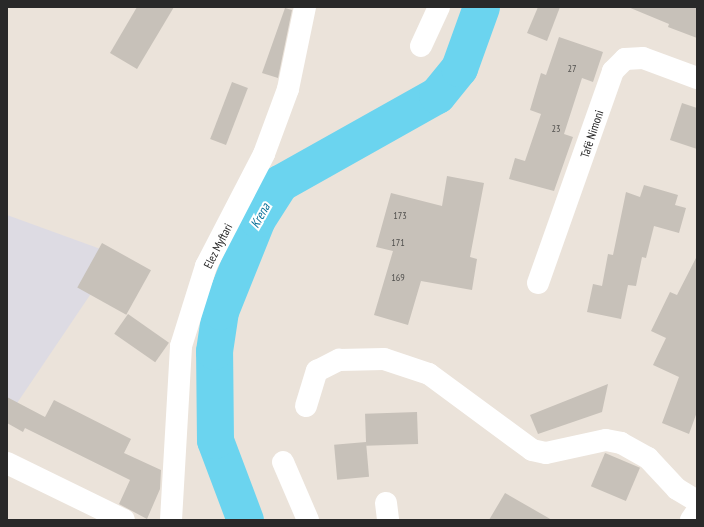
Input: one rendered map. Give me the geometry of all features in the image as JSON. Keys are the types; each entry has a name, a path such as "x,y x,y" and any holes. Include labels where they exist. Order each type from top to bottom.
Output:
{"street":[{"name":"Elez Myftari","path":"171,520 181,346 206,266 264,154 288,89 305,7"},
{"path":"421,46 439,7"},
{"name":"Tafë Nimoni","path":"538,283 613,71 625,59 643,58 697,78"},
{"path":"306,406 317,371 339,360 384,360 429,374 532,450 546,452 606,440 621,443 648,458 677,489 697,501"},
{"path":"283,462 308,520"},
{"path":"7,463 124,520"},
{"path":"690,520 697,511"}],"shaded area":[{"path":"7,215 117,255 7,418"}],"building":[{"path":"137,7 174,7 137,69 110,53"},
{"path":"538,7 560,7 547,41 527,33"},
{"path":"628,7 697,7 697,38 668,27 669,24"},
{"path":"285,8 292,10 278,78 262,73"},
{"path":"559,37 603,52 593,82 582,78 564,134 573,137 554,191 509,179 515,158 525,161 541,114 530,110 541,73 546,75"},
{"path":"232,82 248,88 226,145 210,139"},
{"path":"682,103 697,108 697,149 670,140"},
{"path":"447,176 484,183 470,257 477,259 472,290 421,281 408,325 374,315 393,251 376,247 391,193 442,206"},
{"path":"644,185 678,195 675,205 686,208 679,233 654,226 646,258 642,257 636,286 628,285 621,319 587,312 593,284 602,286 608,254 613,255 626,192 640,197"},
{"path":"102,243 151,270 126,315 77,288"},
{"path":"697,256 697,412 689,434 662,423 679,377 653,365 666,338 651,331 670,292 677,295"},
{"path":"128,314 169,343 155,362 114,334"},
{"path":"608,384 602,412 538,434 530,415"},
{"path":"7,397 45,417 54,400 131,439 124,453 161,470 160,489 147,519 119,504 130,480 25,428 23,432 7,423"},
{"path":"417,412 418,444 366,446 365,414"},
{"path":"366,442 369,477 337,480 334,445"},
{"path":"605,453 640,468 626,501 591,486"},
{"path":"505,493 552,520 489,520"}],"waterway":[{"name":"Krena","path":"245,520 215,440 214,351 220,311 257,219 280,183 437,95 459,68 481,7"}]}
